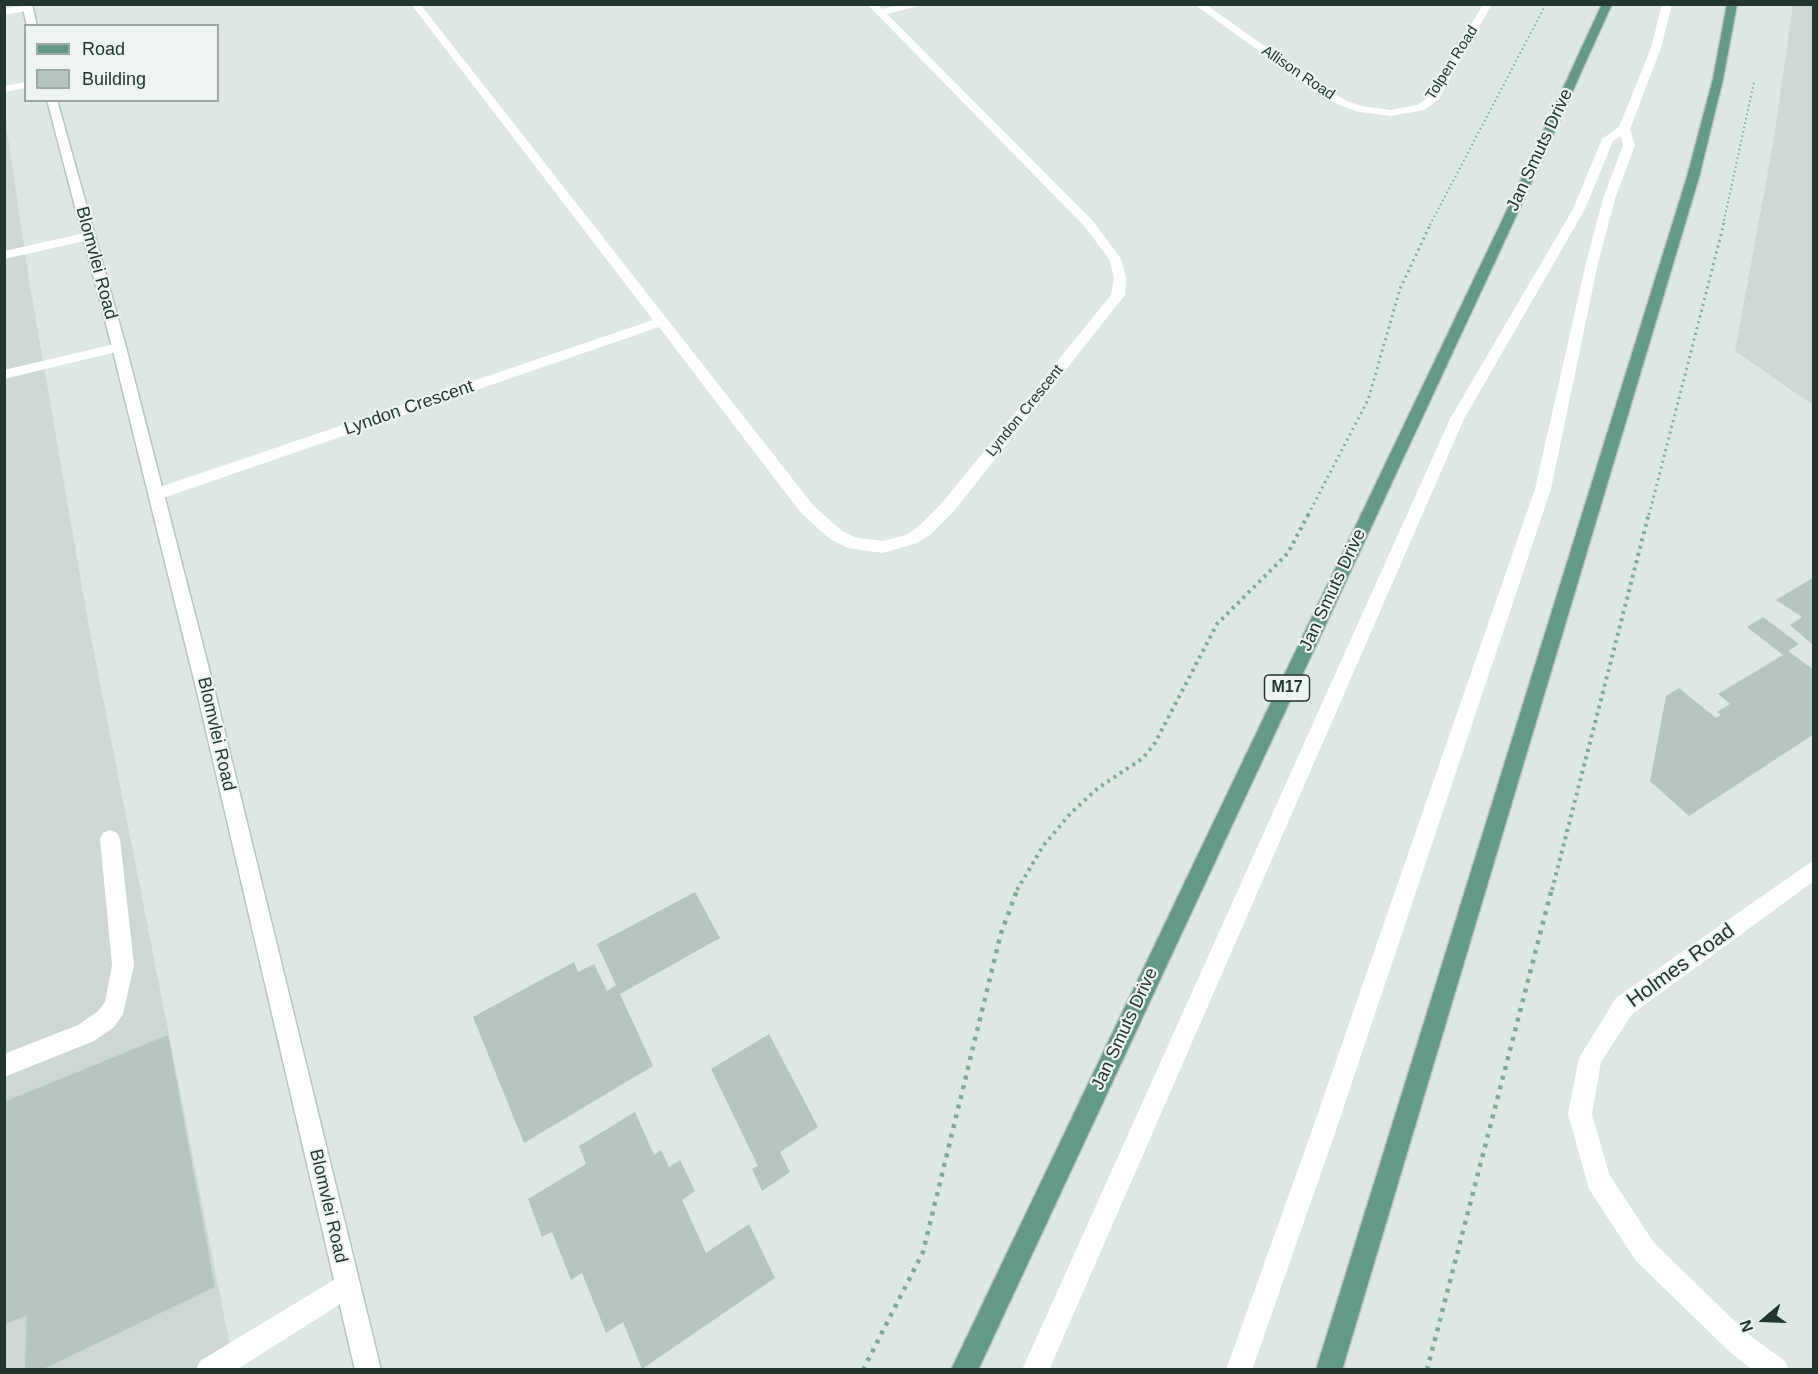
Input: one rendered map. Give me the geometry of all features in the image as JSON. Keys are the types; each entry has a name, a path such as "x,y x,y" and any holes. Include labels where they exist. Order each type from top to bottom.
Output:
{"main road":[{"name":"Jan Smuts Drive","path":"964,1370 1506,225 1607,4"},
{"path":"1329,1370 1693,177 1718,79 1731,4"}],"street":[{"name":"Lyndon Crescent","path":"415,4 661,322 822,525 854,544 883,547 911,539 924,531 948,507 1118,295 1120,277 1115,259 1104,241 875,9"},
{"name":"Lyndon Crescent","path":"875,9 921,4"},
{"name":"Allison Road","path":"1198,4 1320,90 1343,103 1373,111 1391,113 1408,111"},
{"name":"Tolpen Road","path":"1408,111 1420,108 1434,98 1488,4"},
{"path":"1035,1370 1457,419 1579,209 1608,139 1624,129 1656,48 1667,4"},
{"path":"4,12 27,6 32,24"},
{"path":"4,89 24,85"},
{"name":"Blomvlei Road","path":"53,102 119,347 206,692 368,1370"},
{"path":"1239,1370 1322,1136 1458,730 1543,489 1592,263 1609,199 1629,146 1624,129"},
{"path":"4,255 89,236"},
{"name":"Lyndon Crescent","path":"156,494 661,322"},
{"path":"4,375 119,347"},
{"path":"4,1066 86,1033 106,1019 115,1006 123,965 110,839"},
{"name":"Holmes Road","path":"1776,1370 1740,1344 1645,1252 1598,1180 1580,1114 1590,1058 1624,1006 1814,869"},
{"path":"209,1370 347,1285"}],"path":[{"path":"863,1370 923,1252 1000,933 1021,880 1043,846 1071,813 1098,788 1143,758 1155,743 1217,624 1288,553 1368,400 1400,289 1425,234 1546,4"},
{"path":"1427,1370 1720,240 1755,74"}],"shaded area":[{"path":"1793,5 1813,5 1813,405 1735,351 1773,144"},
{"path":"4,111 30,286 88,622 229,1341 240,1369 5,1369"}],"building":[{"path":"1814,577 1814,646 1790,625 1802,617 1776,600"},
{"path":"1763,617 1799,644 1788,651 1814,670 1814,734 1689,816 1650,781 1666,696 1679,688 1716,718 1721,715 1717,712 1730,704 1718,694 1783,655 1747,627"},
{"path":"695,892 720,938 620,994 653,1066 524,1143 473,1017 574,962 578,972 594,964 607,991 616,985 597,944"},
{"path":"769,1034 818,1127 780,1152 790,1172 762,1191 752,1169 758,1166 711,1069"},
{"path":"168,1035 215,1287 41,1370 25,1370 27,1315 4,1325 4,1102"},
{"path":"635,1112 654,1155 661,1150 669,1167 680,1160 695,1191 682,1200 706,1253 749,1224 775,1278 642,1369 623,1322 606,1333 582,1273 571,1280 552,1232 542,1237 528,1199 586,1164 579,1146"}]}
